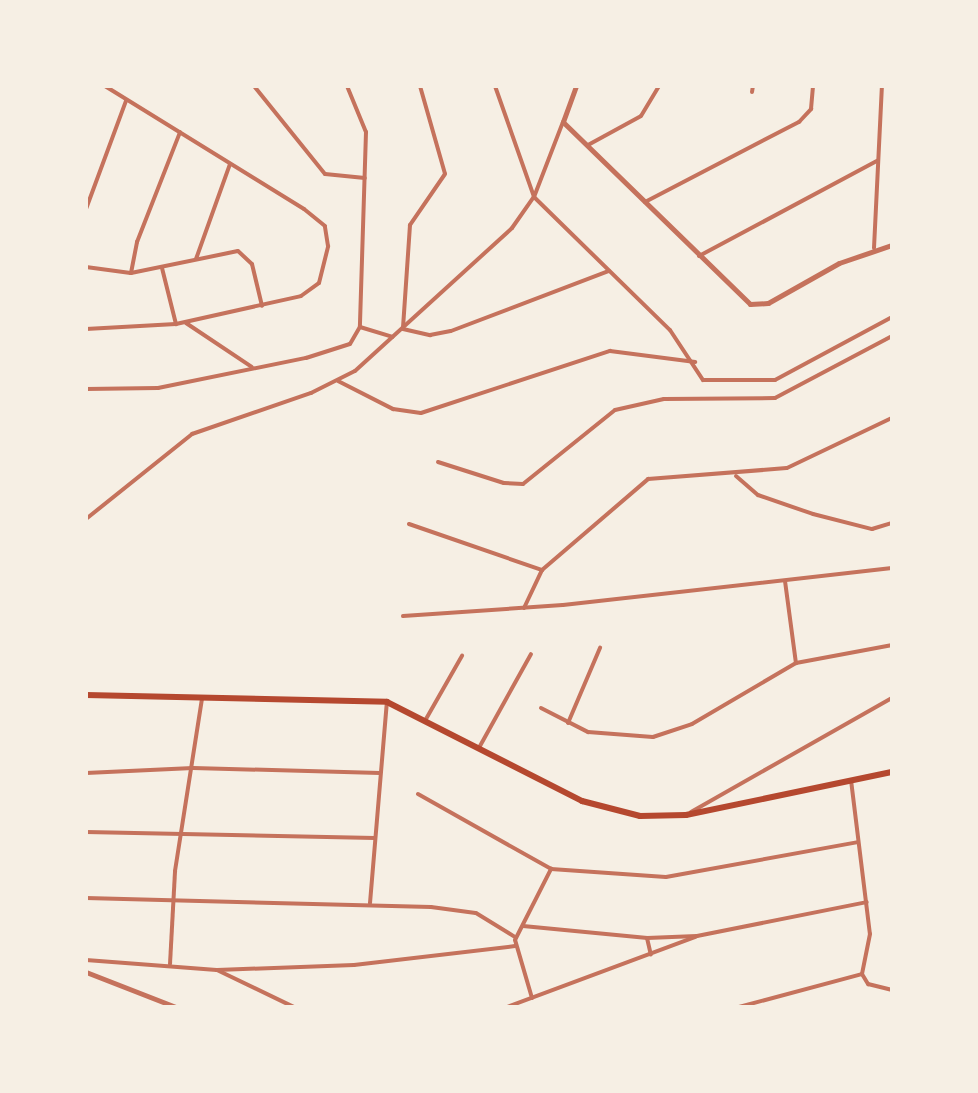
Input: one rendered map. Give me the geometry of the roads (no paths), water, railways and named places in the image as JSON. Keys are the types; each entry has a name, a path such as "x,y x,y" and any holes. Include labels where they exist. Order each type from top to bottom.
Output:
{"main road":[{"path":"86,695 387,702 480,746 594,806 640,816 686,815 892,772"}],"street":[{"path":"86,329 176,324 301,296 319,283 328,235 319,219 105,86"},
{"path":"254,86 325,174 365,178"},
{"path":"86,389 158,388 346,347 360,327 365,178 364,118 347,86"},
{"path":"403,329 410,225 445,174 420,86"},
{"path":"495,86 534,197 695,362 707,381 782,378 892,317"},
{"path":"568,86 572,96"},
{"path":"86,519 192,434 338,381 476,265 534,197 576,86"},
{"path":"588,145 641,116 659,86"},
{"path":"645,202 799,122 811,109 813,86"},
{"path":"874,248 882,86"},
{"path":"86,209 126,101"},
{"path":"563,122 743,298 759,306 874,248 892,245"},
{"path":"131,273 137,242 180,132"},
{"path":"699,256 877,161"},
{"path":"196,259 230,163"},
{"path":"86,267 131,273 243,252 252,264 262,306"},
{"path":"162,267 176,324"},
{"path":"403,329 430,335 451,331 609,271"},
{"path":"183,322 253,368"},
{"path":"360,327 392,337"},
{"path":"438,462 504,483 523,484 615,410 664,399 775,398 892,336"},
{"path":"338,381 393,409 421,413 446,409 601,352 629,351 695,362"},
{"path":"524,608 542,570 648,479 736,476 806,462 892,418"},
{"path":"736,476 758,495 813,514 872,529 892,523"},
{"path":"409,524 542,570"},
{"path":"403,616 524,608 892,568"},
{"path":"785,581 796,663"},
{"path":"541,708 568,723 607,737 653,737 692,724 796,663 892,645"},
{"path":"568,723 600,648"},
{"path":"480,746 531,654"},
{"path":"426,719 462,656"},
{"path":"170,964 172,902 202,698"},
{"path":"686,815 892,698"},
{"path":"370,904 387,702"},
{"path":"86,773 193,768 380,773"},
{"path":"851,780 870,934 862,974 868,984 892,990"},
{"path":"418,794 551,869 666,877 858,842"},
{"path":"86,832 375,838"},
{"path":"532,998 515,946 515,937 551,869"},
{"path":"86,898 370,904 476,913 515,937"},
{"path":"523,926 647,938 697,936 867,902"},
{"path":"507,1007 697,936"},
{"path":"647,938 651,955"},
{"path":"86,960 170,964 217,970 354,965 515,946"},
{"path":"217,970 294,1007"},
{"path":"86,972 176,1007"},
{"path":"739,1007 862,974"}]}
